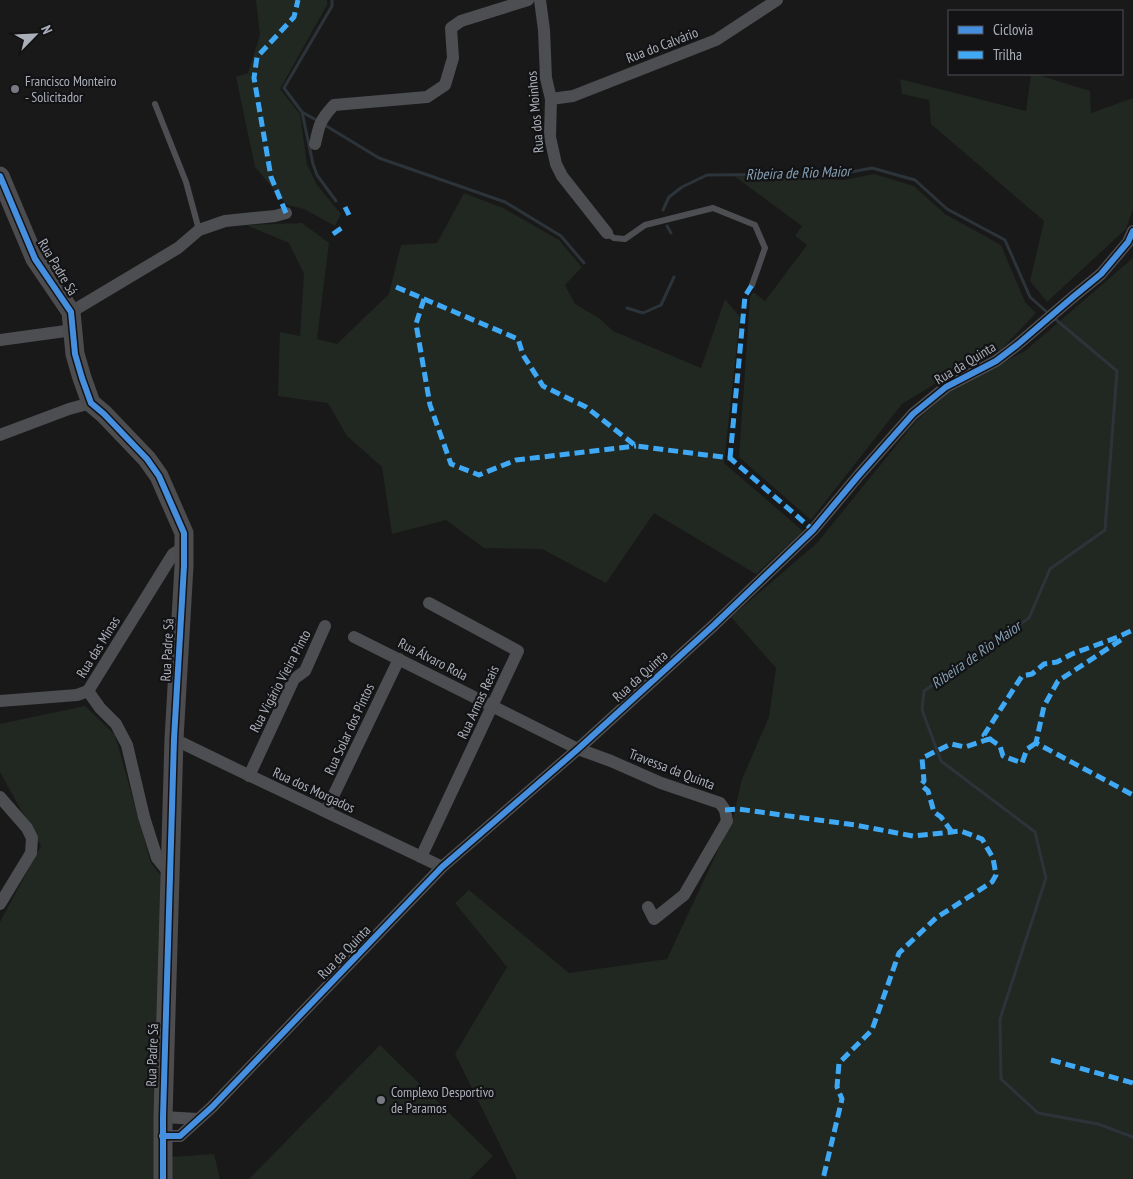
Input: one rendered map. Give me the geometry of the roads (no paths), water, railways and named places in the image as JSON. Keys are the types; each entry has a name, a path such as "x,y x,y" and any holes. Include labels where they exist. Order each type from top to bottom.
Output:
{"street":[{"path":"316,138 323,117 334,105 427,97 445,85 453,58 451,28 461,21 528,0"},
{"name":"Rua dos Moinhos","path":"540,0 544,30 546,78 551,99 550,137 556,164 562,176 607,233"},
{"name":"Rua do Calvário","path":"551,99 573,96 716,40 777,0"},
{"name":"Rua Padre Sá","path":"0,176 35,259 72,321 78,366 91,403 147,459 159,476 184,533 184,566 174,739 163,1179"},
{"path":"0,340 72,321 178,248 199,230 225,221 276,216 286,213"},
{"name":"Rua da Quinta","path":"163,1126 180,1136 212,1107 442,867 578,749 714,625 813,530 859,474 913,414 946,387 996,361 1017,345 1101,274 1128,242 1133,231"},
{"path":"0,435 69,409 91,403"},
{"name":"Rua das Minas","path":"0,701 77,695 88,691 173,554 184,547"},
{"name":"Rua Armas Reais","path":"421,857 518,651 429,604"},
{"name":"Rua Vigário Vieira Pinto","path":"249,776 294,679 305,671 325,626"},
{"name":"Rua Álvaro Rola","path":"354,637 578,749"},
{"name":"Rua Solar dos Pintos","path":"326,812 399,659"},
{"path":"88,691 100,708 116,724 127,745 144,817 157,858 170,874"},
{"name":"Rua dos Morgados","path":"174,739 442,867"},
{"name":"Travessa da Quinta","path":"578,749 661,783 720,803 725,810 727,821 684,895 654,919 648,906"},
{"path":"0,797 27,828 32,838 31,853 0,904"},
{"path":"163,1126 198,1119"}],"lane":[{"path":"155,104 186,182 199,230"},
{"path":"607,233 614,238 625,239 645,225 713,208 755,225 765,248 752,285"}],"waterway":[{"name":"Ribeira de Rio Maior","path":"318,121 302,112 284,88 332,6 332,0"},
{"path":"302,112 317,175 336,201"},
{"name":"Ribeira de Rio Maior","path":"323,124 379,158 505,202 561,236 584,263"},
{"name":"Ribeira de Rio Maior","path":"663,210 669,197 682,187 707,175 841,174 872,168 915,180 947,209 1005,240 1030,297 1049,314"},
{"path":"667,226 671,233"},
{"path":"627,308 643,313 661,305 674,277"},
{"name":"Ribeira de Rio Maior","path":"1054,318 1117,371 1105,530 1050,569 1029,618 924,691 922,710 941,761 1035,832 1046,878 1000,1019 1001,1079 1038,1113 1098,1124 1133,1137"}],"place":[{"name":"Francisco Monteiro - Solicitador","path":"15,89"},
{"name":"Complexo Desportivo de Paramos","path":"381,1100"}]}
